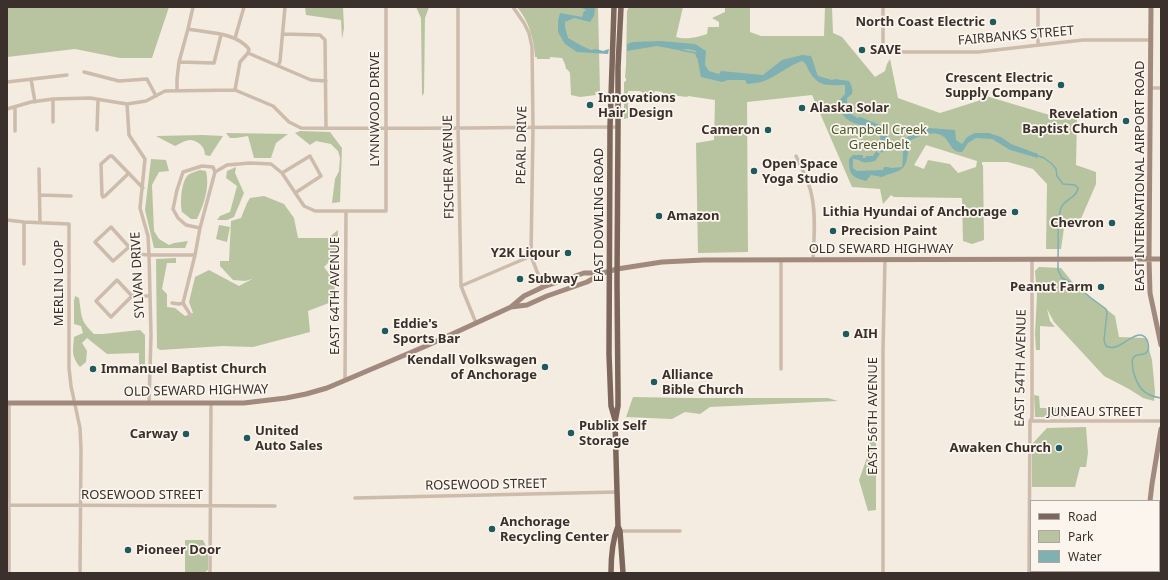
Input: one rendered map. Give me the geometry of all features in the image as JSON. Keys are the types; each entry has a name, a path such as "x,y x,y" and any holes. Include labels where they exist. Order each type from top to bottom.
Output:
{"main road":[{"name":"EAST DOWLING ROAD","path":"614,7 616,34 610,127 609,354 611,406 615,422"},
{"name":"EAST DOWLING ROAD","path":"616,34 621,7"},
{"name":"EAST INTERNATIONAL AIRPORT ROAD","path":"1151,7 1150,293 1161,345"},
{"name":"EAST DOWLING ROAD","path":"615,67 618,127 618,406 615,422 617,492 623,573"},
{"name":"OLD SEWARD HIGHWAY","path":"511,307 527,305 554,293 587,282 609,271 662,262 704,260 1161,259"},
{"name":"OLD SEWARD HIGHWAY","path":"8,403 244,403 286,398 318,390 345,380 426,346 511,307 524,296 544,287 584,272 603,273"},
{"path":"1150,500 1161,429"},
{"name":"EAST DOWLING ROAD","path":"611,573 611,550 615,534 619,528"}],"street":[{"path":"177,90 176,79 179,62 193,7"},
{"path":"235,38 244,7"},
{"path":"278,66 280,60 285,7"},
{"name":"LYNNWOOD DRIVE","path":"346,212 386,211 386,7"},
{"name":"FISCHER AVENUE","path":"458,7 458,127 461,286 476,323"},
{"name":"PEARL DRIVE","path":"513,7 527,28 532,48 533,128 531,256 544,287"},
{"name":"FAIRBANKS STREET","path":"882,7 883,52 978,52 1083,40 1150,40"},
{"path":"1038,7 1038,45"},
{"path":"188,29 235,38 244,43 249,49 248,53 240,62 234,90"},
{"path":"283,34 320,35 325,40 326,128"},
{"path":"179,62 214,63 221,35"},
{"path":"248,53 311,80 326,81"},
{"path":"84,72 119,81 148,79 156,96"},
{"path":"7,82 67,75"},
{"path":"31,79 35,102"},
{"path":"1150,88 1161,88"},
{"path":"7,109 53,99 90,98 128,104 146,101 165,91 234,90 273,106 289,122 301,128 385,129 458,127 618,127"},
{"path":"53,99 53,122"},
{"path":"97,130 98,100"},
{"name":"SYLVAN DRIVE","path":"128,104 129,135 145,159 140,208 148,236 149,255 151,336 150,403"},
{"path":"15,107 15,131"},
{"path":"129,173 103,197 101,164 110,156 112,156 129,173 143,188"},
{"path":"282,173 310,156 321,176 295,194"},
{"path":"796,156 808,181 812,196 814,240 813,260"},
{"path":"190,316 182,304 215,172 226,165 250,163 272,164 282,173 304,206 315,211 346,212"},
{"path":"200,228 186,225 178,218 173,209 177,190 182,172 202,166 212,167 215,172"},
{"path":"39,169 40,222"},
{"path":"40,195 71,196"},
{"name":"EAST 64TH AVENUE","path":"345,380 346,212"},
{"name":"MERLIN LOOP","path":"7,220 69,224 69,356 71,386 75,403"},
{"path":"24,222 24,264"},
{"path":"129,247 113,261 95,242 111,227 137,254 195,255"},
{"path":"461,286 531,256"},
{"name":"EAST 54TH AVENUE","path":"1029,573 1030,421 1032,418 1032,259"},
{"path":"780,260 781,369"},
{"name":"EAST 56TH AVENUE","path":"883,573 882,350 885,260"},
{"path":"132,296 117,280 96,300 111,317 132,296 150,296"},
{"path":"172,304 182,304"},
{"path":"8,403 9,573"},
{"path":"75,403 81,434 80,573"},
{"path":"210,573 211,403"},
{"name":"JUNEAU STREET","path":"1030,421 1161,421"},
{"name":"ROSEWOOD STREET","path":"355,498 617,492"},
{"name":"ROSEWOOD STREET","path":"9,505 275,506"},
{"path":"619,528 680,531"}],"green space":[{"path":"7,7 169,7 152,58 120,58 75,49 7,57"},
{"path":"305,7 343,7 344,28 342,39 341,20 306,15"},
{"path":"416,7 429,7 425,18 424,93 422,96 421,18"},
{"path":"517,7 598,7 600,92 595,92 596,95 580,97 571,95 570,73 566,69 562,58 550,57 550,59 537,59 537,57 535,57 530,30 525,18"},
{"name":"Campbell Creek Greenbelt","path":"629,7 683,7 676,37 680,38 700,36 707,34 708,27 719,27 719,22 712,18 725,12 725,7 750,7 750,32 761,36 824,36 825,7 832,7 833,33 842,37 875,77 885,71 890,59 898,98 940,113 978,101 986,96 1053,116 1077,119 1076,165 1096,172 1096,184 1080,221 1064,228 1061,249 1046,249 1047,184 1033,169 1008,162 982,162 984,240 972,244 963,241 962,198 894,197 891,195 883,204 880,189 852,187 812,95 747,102 748,252 698,253 696,143 714,140 715,100 663,94 662,92 655,91 650,99 644,99 643,93 640,91 628,91 628,118 624,119 627,11","holes":["926,145 977,161 976,167 958,173 950,164 928,160 924,169 914,165"]},
{"path":"300,131 330,132 342,148 340,202 332,203 335,179 339,171 340,158 338,151 331,144 316,141 310,145 295,133"},
{"path":"226,133 288,134 276,143 271,158 254,158 248,136 230,138"},
{"path":"156,136 223,136 210,156 205,155 203,147 199,143 188,140 175,146"},
{"path":"151,159 166,160 169,171 159,172 152,185 154,231 159,239 169,245 188,241 185,248 154,248 145,210"},
{"path":"236,167 235,173 244,193 234,217 227,220 217,220 220,216 230,212 237,186 226,178 227,171"},
{"path":"200,170 206,171 207,189 197,219 191,219 182,212 182,187 188,175"},
{"path":"264,196 284,204 294,218 298,238 328,238 338,230 337,254 324,267 335,282 334,301 308,311 310,332 253,347 223,346 160,350 157,348 156,259 176,258 176,263 167,263 162,289 167,294 167,307 175,308 185,316 193,313 189,302 195,277 209,270 239,286 252,279 245,281 233,280 220,266 220,261 229,261 231,221 241,218 250,198"},
{"path":"219,225 230,227 227,242 216,239"},
{"path":"1039,267 1061,268 1074,284 1115,316 1119,337 1146,338 1152,360 1155,392 1154,401 1143,398 1104,376 1054,322 1047,309 1050,321 1055,327 1040,326 1040,350 1036,350 1035,334 1037,295 1035,271"},
{"path":"75,296 79,298 81,314 84,322 94,334 140,330 145,335 145,370 139,371 139,353 107,354 87,338 82,343 87,351 86,362 80,367 75,360 73,353 74,337 83,333 81,326 74,324"},
{"path":"1034,395 1039,396 1040,408 1074,408 1075,417 1035,417"},
{"path":"633,397 828,398 838,401 710,407 700,414 685,412 672,419 626,417"},
{"path":"876,424 876,510 868,511 859,480 869,452 872,425"},
{"path":"1086,427 1088,453 1086,467 1080,467 1075,487 1032,487 1032,444 1047,428"},
{"path":"185,540 203,540 208,550 208,570 204,573 185,573"}],"water":[{"path":"580,7 593,7 595,9 594,16 590,22 574,18 565,22 568,38 591,50 596,49 603,51 609,49 608,54 577,52 565,44 558,32 560,13 582,17 584,11 586,10"},
{"path":"660,41 695,44 706,51 705,65 709,71 719,74 721,71 763,75 782,60 802,55 811,56 818,76 832,80 849,81 852,86 852,94 847,98 850,112 857,118 860,117 880,125 888,138 888,145 882,153 877,148 881,140 876,130 852,122 843,115 838,102 845,94 845,85 829,85 820,83 802,61 764,81 747,84 745,80 728,80 722,82 701,77 696,51 688,49 678,50 657,46 627,51 627,44 633,42"},
{"path":"929,128 955,130 956,140 962,144 967,137 975,133 989,133 1001,137 1011,144 1037,153 1038,158 1010,150 992,139 976,138 968,143 962,152 959,152 954,150 942,136 938,134 927,134 908,142 908,155 906,163 902,169 898,171 882,177 871,175 866,181 857,178 850,171 849,159 853,155 863,155 863,158 865,158 866,156 873,156 876,151 880,154 875,161 864,162 853,159 853,168 857,171 883,170 884,167 902,167 903,148 906,139 916,131"}],"waterway":[{"path":"680,50 696,53 697,57"},
{"path":"1036,155 1044,158 1052,164 1056,169 1057,176 1063,184 1075,185 1078,188 1076,194 1064,204 1060,210 1058,223 1058,257"},
{"path":"1058,261 1058,270 1062,278 1077,286 1106,309 1107,313 1104,340 1106,346 1111,348 1116,347 1136,336 1141,335 1146,338 1148,350 1144,354 1134,356 1132,359 1133,370 1142,390 1150,395 1161,398"}],"place":[{"name":"North Coast Electric","path":"993,22"},
{"name":"SAVE","path":"862,50"},
{"name":"Crescent Electric Supply Company","path":"1061,85"},
{"name":"Innovations Hair Design","path":"590,105"},
{"name":"Alaska Solar","path":"802,108"},
{"name":"Revelation Baptist Church","path":"1126,121"},
{"name":"Cameron","path":"768,130"},
{"name":"Open Space Yoga Studio","path":"754,171"},
{"name":"Lithia Hyundai of Anchorage","path":"1015,212"},
{"name":"Amazon","path":"659,216"},
{"name":"Chevron","path":"1112,223"},
{"name":"Precision Paint","path":"833,231"},
{"name":"Y2K Liqour","path":"568,253"},
{"name":"Subway","path":"520,279"},
{"name":"Peanut Farm","path":"1101,287"},
{"name":"Eddie's Sports Bar","path":"385,331"},
{"name":"AIH","path":"846,334"},
{"name":"Kendall Volkswagen of Anchorage","path":"545,367"},
{"name":"Immanuel Baptist Church","path":"93,369"},
{"name":"Alliance Bible Church","path":"654,382"},
{"name":"Publix Self Storage","path":"571,433"},
{"name":"Carway","path":"186,434"},
{"name":"United Auto Sales","path":"247,438"},
{"name":"Awaken Church","path":"1059,448"},
{"name":"Anchorage Recycling Center","path":"492,529"},
{"name":"Pioneer Door","path":"128,550"}]}
